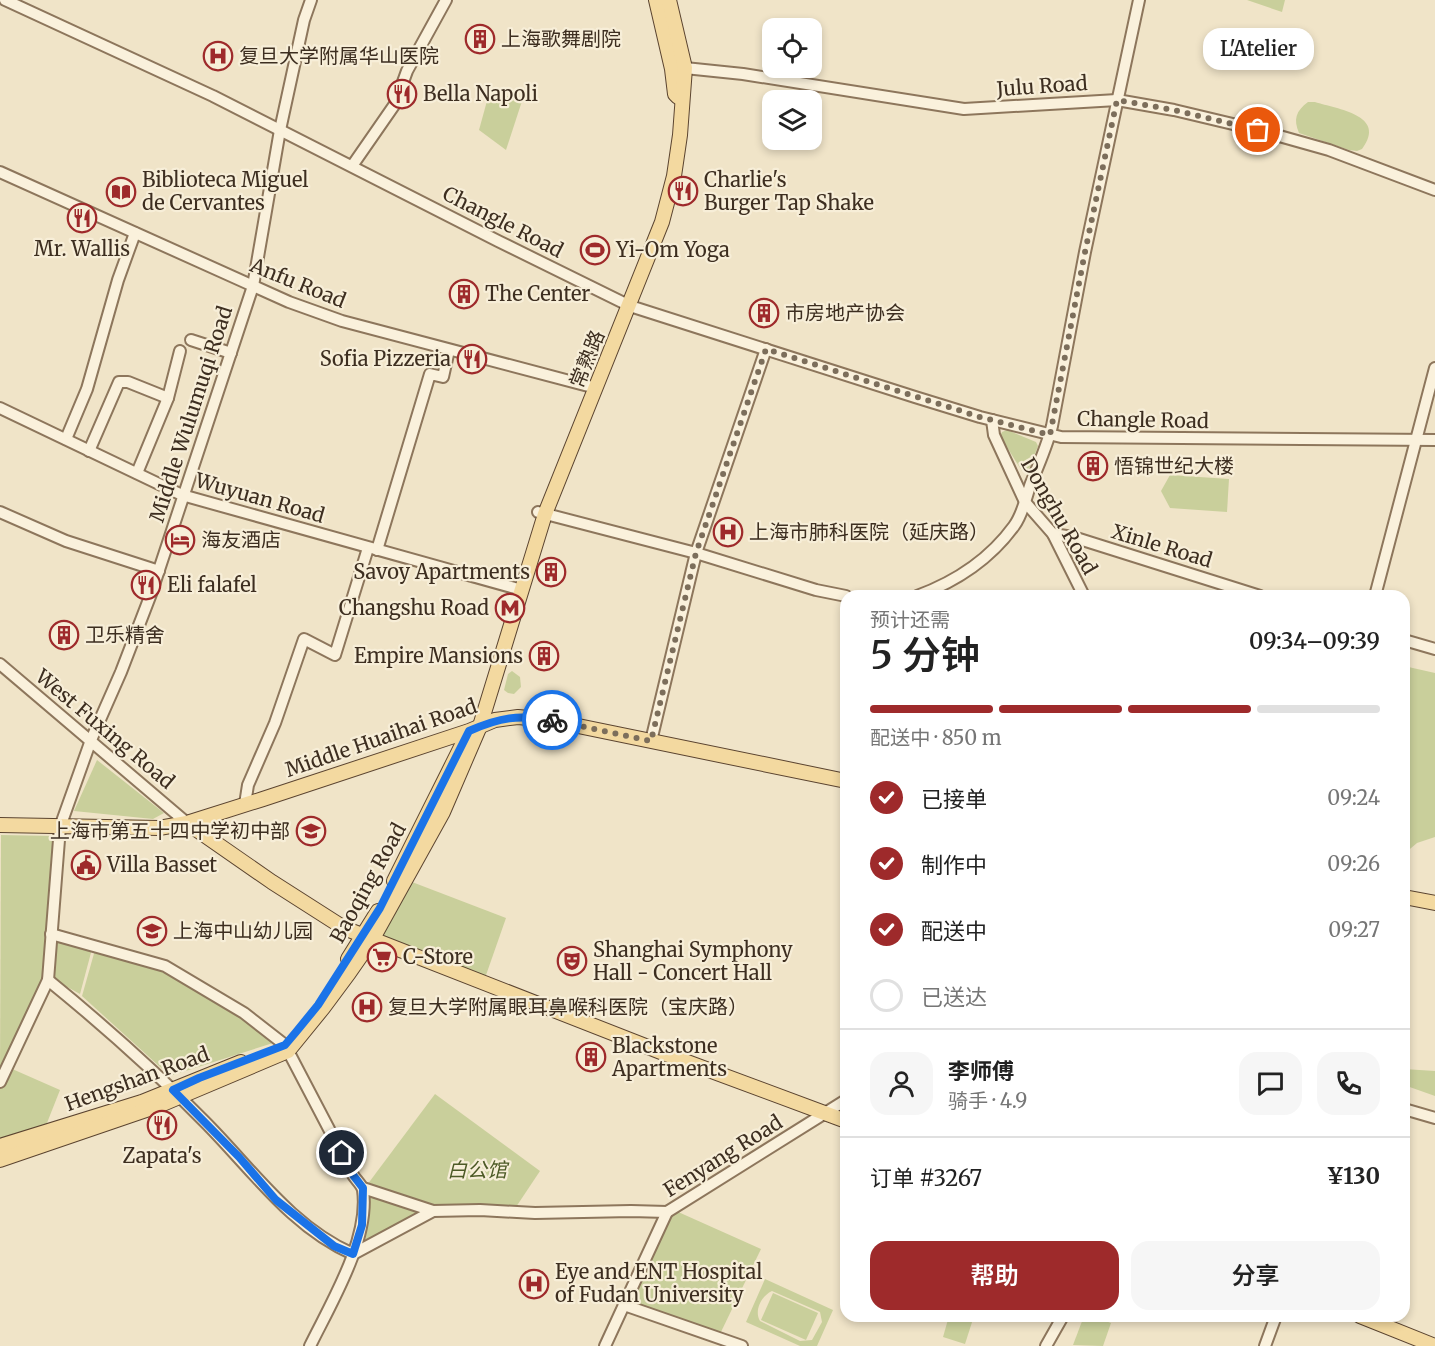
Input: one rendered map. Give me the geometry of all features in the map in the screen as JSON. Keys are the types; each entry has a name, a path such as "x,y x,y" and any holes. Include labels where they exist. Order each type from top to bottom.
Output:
{"main road":[{"path":"656,0 672,69 675,94 678,97"},
{"path":"627,304 665,189 682,68 661,0"},
{"path":"475,729 542,513 662,224 674,176 681,126 682,68 669,0"},
{"path":"475,729 486,706 518,589"},
{"path":"486,706 532,718"},
{"name":"Middle Huaihai Road","path":"0,825 159,828 187,823 475,729 495,720 518,717 549,720 840,781"},
{"name":"Baoqing Road","path":"287,1048 367,938 443,812 475,729"},
{"path":"187,823 272,882 345,928 367,938 678,1059 840,1119"},
{"path":"1410,898 1435,903"},
{"name":"Hengshan Road","path":"0,1160 177,1094 199,1078 287,1048"},
{"name":"Hengshan Road","path":"0,1146 142,1102 177,1094"},
{"path":"1375,1322 1435,1346"}],"street":[{"name":"Changle Road","path":"5,0 213,96 627,304 992,420 1061,437 1435,440"},
{"name":"Middle Wulumuqi Road","path":"48,980 60,827 91,740 122,672 159,571 182,495 253,286 280,130 311,0"},
{"path":"352,166 395,104 407,71 446,0"},
{"path":"930,590 954,579 989,554 1015,524 1050,435 1085,252 1139,0"},
{"name":"Julu Road","path":"682,68 743,74 964,110 1117,100 1174,110 1329,150 1435,190"},
{"name":"Anfu Road","path":"0,172 289,302 342,321 593,388"},
{"path":"66,439 87,389 118,280 135,232"},
{"path":"191,340 231,353"},
{"path":"651,741 696,553 766,349"},
{"path":"245,804 248,785 283,702 304,639 336,654 430,374 442,377 449,350"},
{"path":"137,473 168,398 180,351"},
{"path":"1377,590 1435,368"},
{"path":"89,451 119,382 128,382 168,398"},
{"name":"Wuyuan Road","path":"0,408 182,495 518,589"},
{"name":"Donghu Road","path":"992,420 994,435 1025,502 1053,534 1081,590"},
{"path":"0,512 66,541 159,571"},
{"path":"542,513 696,553 816,590 840,595"},
{"name":"Xinle Road","path":"1053,534 1073,537 1241,590"},
{"path":"1410,642 1435,649"},
{"name":"West Fuxing Road","path":"0,664 187,823"},
{"path":"51,934 165,966 244,1013 287,1048 353,1175 363,1188 362,1225 353,1254 310,1346"},
{"path":"0,1082 48,980 87,1012 177,1094 239,1157 276,1200 334,1246 353,1254"},
{"name":"Fenyang Road","path":"363,1188 433,1211 667,1212 840,1104"},
{"path":"1410,1111 1435,1118"},
{"path":"353,1254 433,1211"},
{"path":"605,1346 667,1212"},
{"path":"624,1305 742,1346"},
{"path":"1046,1346 1060,1322"},
{"path":"1265,1346 1274,1322"}],"green space":[{"path":"1247,0 1285,0 1282,12"},
{"path":"490,90 522,101 506,150 479,130"},
{"path":"1308,102 1346,111 1364,121 1369,128 1368,138 1362,149 1349,150 1299,133 1296,124 1297,116"},
{"path":"1007,430 1036,442 1038,446 1030,467 1026,471 1022,471 1000,436"},
{"path":"1170,475 1229,479 1227,512 1170,508 1161,491"},
{"path":"1410,667 1435,673 1435,837 1417,843 1410,849"},
{"path":"512,671 520,677 521,687 514,694 504,690 508,674"},
{"path":"97,760 164,813 153,819 74,811"},
{"path":"1,835 53,836 43,978 0,1071"},
{"path":"412,882 506,918 485,978 378,936"},
{"path":"54,940 92,949 80,994 53,979"},
{"path":"95,950 166,971 241,1018 273,1043 170,1076 82,996"},
{"path":"10,1068 60,1090 45,1128 0,1143 0,1089"},
{"path":"1410,1069 1435,1071 1435,1096 1410,1087"},
{"name":"白公馆","path":"435,1094 540,1171 516,1207 431,1205 367,1185"},
{"path":"370,1194 421,1211 361,1245"},
{"path":"676,1211 761,1249 720,1334 629,1302 670,1214"},
{"path":"765,1279 833,1310 817,1346 800,1346 746,1322","holes":["772,1291 820,1312 822,1322 812,1340 800,1341 760,1321 758,1317 758,1308 762,1300"]},
{"path":"773,1293 818,1313 806,1340 761,1320"},
{"path":"947,1322 972,1322 965,1344 943,1337"},
{"path":"1082,1322 1111,1323 1103,1346 1073,1345"}],"way so far":[{"path":"552,720 651,741 696,553 766,349 980,417 1050,435 1117,100 1174,110 1258,130"}],"place":[{"name":"上海歌舞剧院","path":"480,39"},
{"name":"复旦大学附属华山医院","path":"218,56"},
{"name":"Bella Napoli","path":"402,94"},
{"name":"L'Atelier","path":"1258,130"},
{"name":"Charlie's Burger Tap Shake","path":"683,191"},
{"name":"Biblioteca Miguel de Cervantes","path":"121,192"},
{"name":"Mr. Wallis","path":"82,218"},
{"name":"Yi-Om Yoga","path":"595,250"},
{"name":"The Center","path":"464,294"},
{"name":"市房地产协会","path":"764,313"},
{"name":"Sofia Pizzeria","path":"472,359"},
{"name":"悟锦世纪大楼","path":"1093,466"},
{"name":"上海市肺科医院（延庆路）","path":"728,532"},
{"name":"海友酒店","path":"180,540"},
{"name":"Savoy Apartments","path":"551,572"},
{"name":"Eli falafel","path":"146,585"},
{"name":"Changshu Road","path":"510,608"},
{"name":"卫乐精舍","path":"64,635"},
{"name":"Empire Mansions","path":"544,656"},
{"name":"上海市第五十四中学初中部","path":"311,831"},
{"name":"Villa Basset","path":"86,865"},
{"name":"上海中山幼儿园","path":"152,931"},
{"name":"C-Store","path":"382,957"},
{"name":"Shanghai Symphony Hall - Concert Hall","path":"572,961"},
{"name":"复旦大学附属眼耳鼻喉科医院（宝庆路）","path":"367,1007"},
{"name":"Blackstone Apartments","path":"591,1057"},
{"name":"Zapata's","path":"162,1125"},
{"name":"Eye and ENT Hospital of Fudan University","path":"534,1284"}],"route":[{"path":"342,1153 353,1175 363,1188 362,1225 353,1254 334,1246 276,1200 239,1157 173,1090 285,1045 296,1032 318,1005 380,908 469,731 495,720 518,717 552,720"}]}
